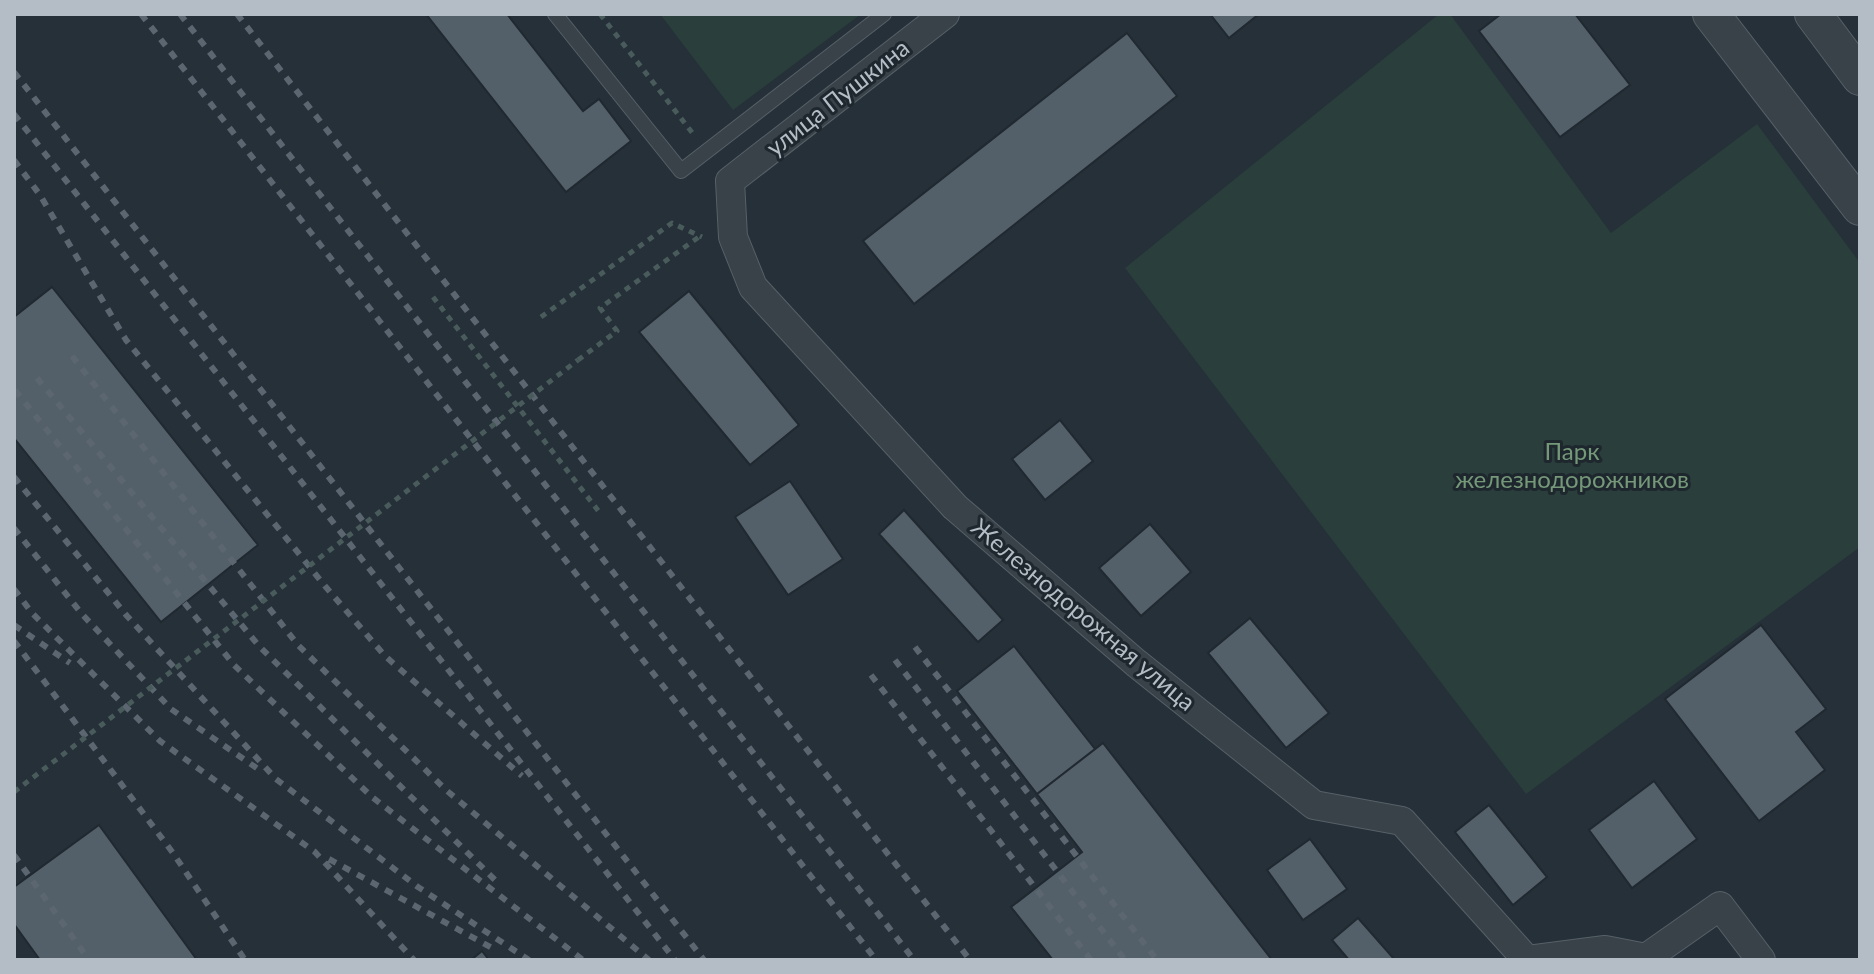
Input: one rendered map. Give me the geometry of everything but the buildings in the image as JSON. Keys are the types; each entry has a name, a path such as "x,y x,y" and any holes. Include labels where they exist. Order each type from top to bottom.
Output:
{"street":[{"name":"улица Пушкина","path":"730,181 945,14"},
{"path":"1711,14 1860,207"},
{"path":"1813,14 1860,77"},
{"name":"Железнодорожная улица","path":"730,181 733,237 753,287 955,507 1136,663 1314,805 1402,821 1527,960 1605,950 1646,958 1720,906 1761,960"}],"lane":[{"path":"555,14 681,171 884,14"}],"path":[{"path":"600,14 705,150"},
{"path":"14,792 617,331 600,308 702,237 730,181"},
{"path":"541,317 672,223 702,237"},
{"path":"433,297 600,513"}],"green space":[{"path":"660,14 861,14 733,110"},
{"name":"Парк железнодорожников","path":"1439,14 1450,14 1611,233 1757,124 1860,263 1860,547 1526,794 1125,268"}],"railway":[{"path":"141,14 876,960"},
{"path":"180,14 914,960"},
{"path":"237,14 970,960"},
{"path":"14,72 704,960"},
{"path":"14,114 675,960"},
{"path":"14,160 40,195 126,340 325,586 385,656 522,776"},
{"path":"72,356 298,645 446,790 649,960"},
{"path":"37,378 259,646 495,880"},
{"path":"15,390 234,665 372,797 583,960"},
{"path":"14,477 127,616 276,779 418,887 529,960"},
{"path":"14,528 81,613 171,709 258,769"},
{"path":"14,589 32,613 160,741 315,852 414,960"},
{"path":"14,625 70,663"},
{"path":"14,641 173,853 245,960"},
{"path":"915,647 1157,960"},
{"path":"895,660 1125,960"},
{"path":"871,675 1091,960"},
{"path":"14,855 89,960"},
{"path":"329,859 494,949"}]}
